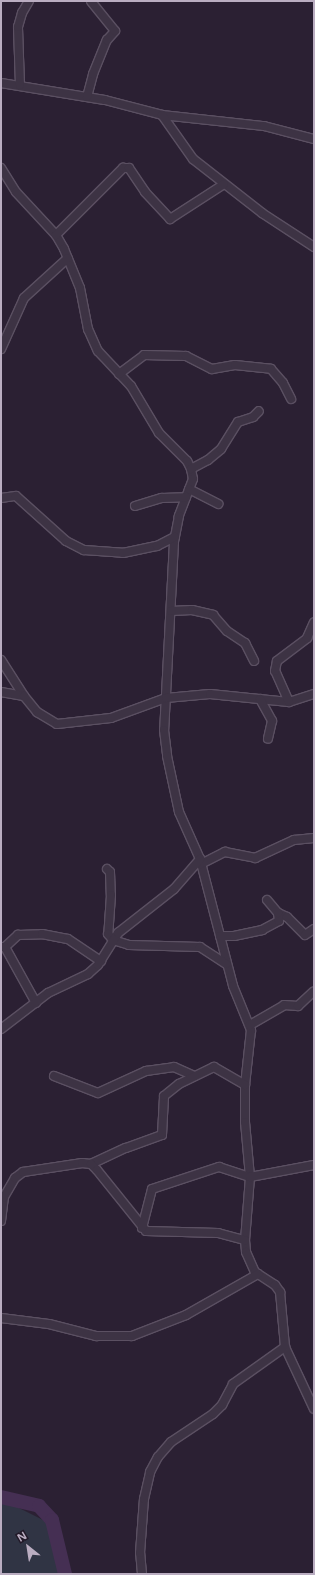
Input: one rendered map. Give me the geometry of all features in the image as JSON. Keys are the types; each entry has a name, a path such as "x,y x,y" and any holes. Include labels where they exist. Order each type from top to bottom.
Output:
{"street":[{"path":"20,85 18,27 22,13 30,1"},
{"path":"87,97 93,74 107,40 114,31 91,1"},
{"path":"1,83 87,97 162,115 264,126 314,139"},
{"path":"162,115 190,155 224,184 314,247"},
{"path":"1,168 16,192 56,235 68,258 80,288 90,336 98,351 144,404 159,433 187,461 191,469 193,479 186,497 175,537 164,730 167,756 179,812 201,862 226,964 250,1026 252,1036 245,1085 245,1122 250,1177 245,1240 249,1260 258,1274 275,1285 280,1292 285,1347 314,1409"},
{"path":"56,235 123,168 128,168 145,192 170,219 224,184"},
{"path":"1,349 24,298 68,258"},
{"path":"119,374 144,355 186,356 212,369 234,366 271,369 282,383 291,399"},
{"path":"191,469 221,449 238,422 253,417 259,411"},
{"path":"189,489 218,504"},
{"path":"1,498 16,496 66,541 84,550 123,553 157,546 175,537"},
{"path":"135,506 162,498 186,497"},
{"path":"171,611 192,610 213,615 227,630 245,644 254,662"},
{"path":"289,702 275,670 277,661 307,638 314,622"},
{"path":"1,660 24,696 37,712 57,724 111,718 166,698 210,694 289,702 314,694"},
{"path":"1,692 24,696"},
{"path":"260,699 272,721 268,739"},
{"path":"1,1029 66,983 88,974 101,961 113,940 125,927 174,888 201,862 224,852 255,858 294,840 314,838"},
{"path":"107,869 110,872 112,895 108,934 113,940 129,945 200,947 226,964"},
{"path":"267,900 278,913 287,917 305,935 314,929"},
{"path":"220,936 234,936 262,930 279,921 278,913"},
{"path":"36,1003 3,947 18,935 42,934 68,939 101,961"},
{"path":"250,1026 284,1005 298,1006 313,992"},
{"path":"1,1221 4,1197 15,1178 23,1172 82,1163 91,1164 126,1148 162,1135 164,1096 194,1076 214,1067 245,1085"},
{"path":"54,1076 98,1092 146,1071 174,1068 194,1076"},
{"path":"91,1164 142,1228 161,1233 218,1233 245,1240"},
{"path":"142,1228 152,1189 219,1167 250,1177 314,1165"},
{"path":"1,1318 49,1324 96,1336 132,1336 186,1315 258,1274"},
{"path":"142,1574 140,1553 144,1499 150,1472 158,1457 171,1442 213,1414 222,1405 233,1384 285,1347"}],"shaded area":[{"path":"1,1499 49,1523 59,1574 1,1574"}],"waterway":[{"path":"1,1497 39,1506 52,1520 65,1574"}]}
